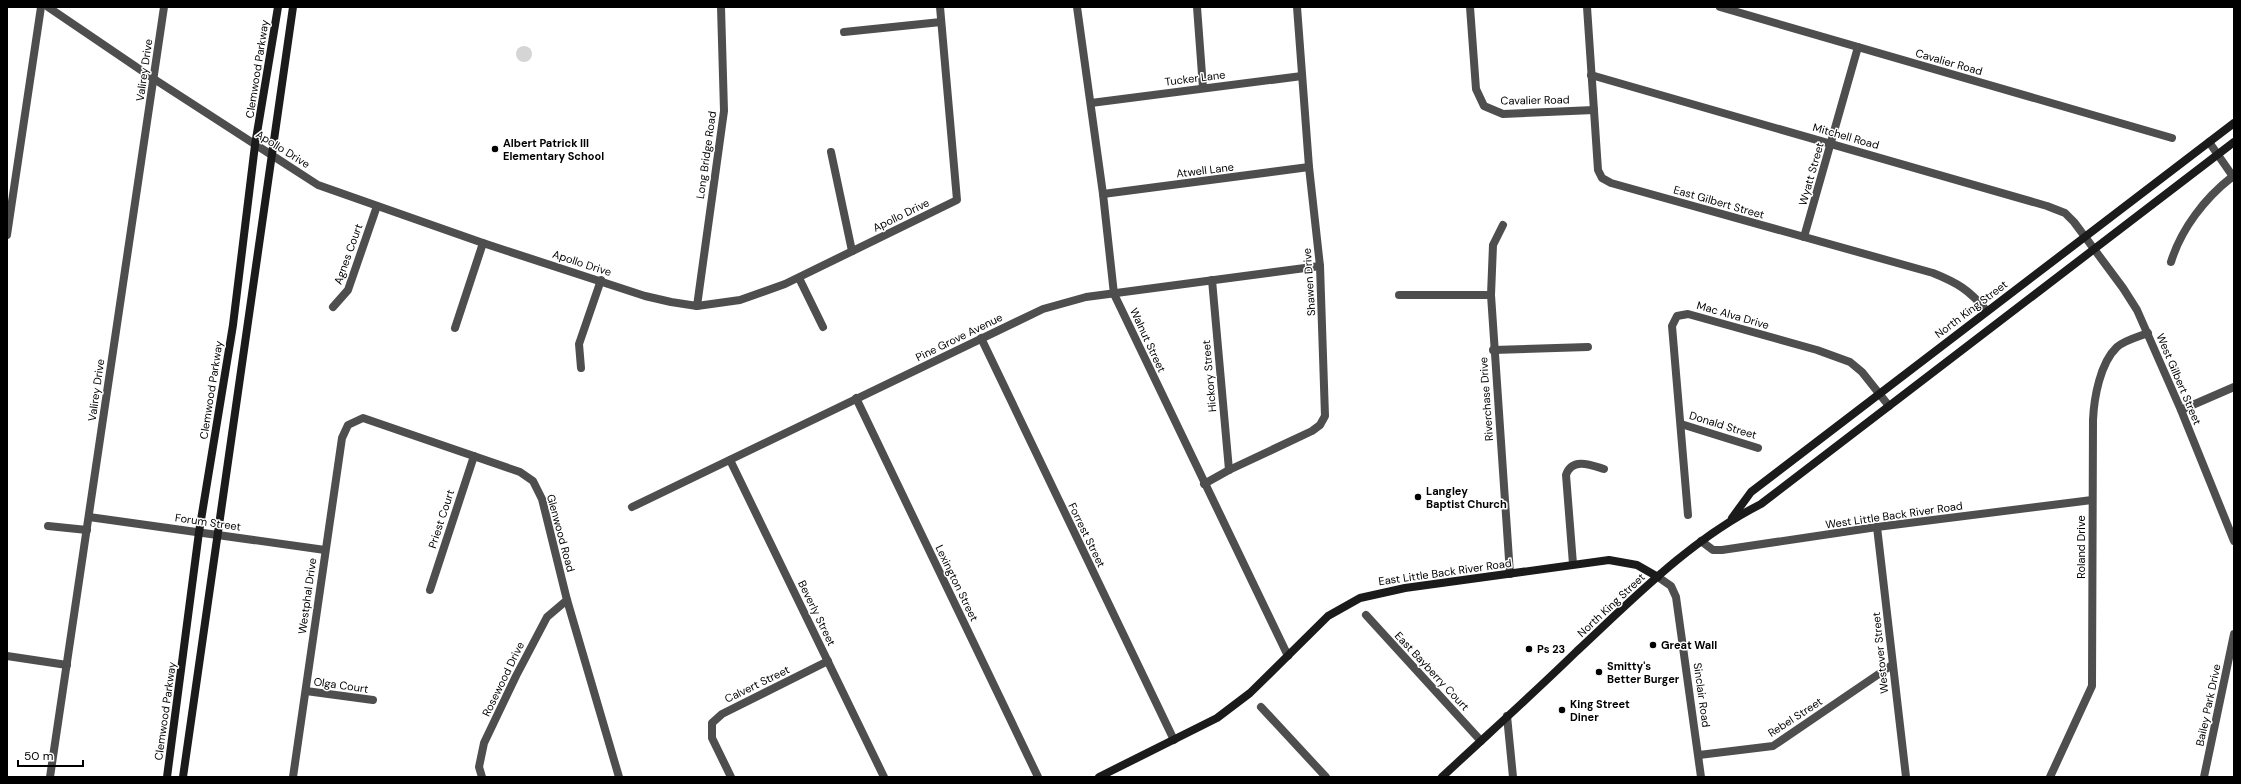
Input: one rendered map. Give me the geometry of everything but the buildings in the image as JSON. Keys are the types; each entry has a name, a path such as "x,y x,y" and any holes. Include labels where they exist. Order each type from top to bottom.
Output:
{"street":[{"path":"7,235 41,7"},
{"name":"Apollo Drive","path":"48,7 154,79 318,185 483,243 601,280 645,296 697,306 740,300 799,278 957,200 940,7"},
{"name":"Valirey Drive","path":"50,777 164,7"},
{"name":"Clemwood Parkway","path":"167,777 199,532 233,325 255,145 278,7"},
{"path":"183,777 217,534 249,328 293,7"},
{"name":"Long Bridge Road","path":"697,306 724,111 721,7"},
{"name":"Walnut Street","path":"1077,7 1103,194 1114,294 1288,656"},
{"path":"1197,7 1203,88"},
{"name":"Shawen Drive","path":"1204,484 1229,470 1312,431 1320,425 1325,416 1320,266 1309,167 1297,7"},
{"name":"Cavalier Road","path":"1470,7 1476,89 1484,106 1503,114 1594,110"},
{"name":"East Gilbert Street","path":"1586,7 1598,170 1602,178 1611,184 1939,276 1970,292 1987,311"},
{"name":"Cavalier Road","path":"1720,7 2172,138"},
{"path":"844,32 941,22"},
{"name":"Wyatt Street","path":"1804,237 1858,47"},
{"name":"Mitchell Road","path":"1591,75 2055,208 2068,216 2084,236"},
{"name":"Tucker Lane","path":"1091,103 1302,76"},
{"name":"North King Street","path":"1730,520 1751,492 2084,236 2234,123"},
{"path":"2171,262 2176,247 2204,203 2216,189 2233,177 2209,142"},
{"name":"North King Street","path":"1442,777 1658,577 1701,541 1730,520 1761,504 2234,142"},
{"path":"831,152 852,252"},
{"name":"Atwell Lane","path":"1103,194 1309,167"},
{"name":"Agnes Court","path":"333,307 348,290 377,206"},
{"name":"Riverchase Drive","path":"1503,225 1493,245 1491,294 1493,350 1510,574"},
{"name":"West Gilbert Street","path":"2084,236 2130,299 2148,333 2234,541"},
{"path":"455,328 483,243"},
{"name":"Pine Grove Avenue","path":"632,507 981,338 1051,306 1086,297 1320,266"},
{"path":"799,278 823,327"},
{"path":"581,368 579,344 601,280"},
{"name":"Hickory Street","path":"1212,280 1229,470"},
{"path":"1399,295 1491,294"},
{"name":"Mac Alva Drive","path":"1688,515 1672,326 1677,316 1688,314 1840,358 1856,366 1880,393 1889,406"},
{"name":"Roland Drive","path":"2050,777 2092,686 2092,500 2094,404 2099,382 2110,356 2117,347 2148,333"},
{"name":"Forrest Street","path":"981,338 1174,740"},
{"path":"1493,350 1588,347"},
{"path":"2181,410 2234,387"},
{"name":"Lexington Street","path":"856,398 1038,777"},
{"name":"Glenwood Road","path":"352,422 363,418 372,420 520,472 533,481 538,489 567,600 619,777"},
{"name":"Westphal Drive","path":"294,777 342,438 345,428 352,422"},
{"name":"Donald Street","path":"1681,424 1758,448"},
{"name":"Priest Court","path":"430,590 474,456"},
{"name":"Beverly Street","path":"730,460 884,777"},
{"path":"1573,564 1566,475 1571,466 1583,463 1604,469"},
{"name":"West Little Back River Road","path":"1701,541 1713,550 1722,550 1878,527 2092,500"},
{"name":"Forum Street","path":"89,517 325,550"},
{"path":"48,526 87,530"},
{"name":"Westover Street","path":"1878,527 1892,665 1906,777"},
{"name":"East Little Back River Road","path":"1099,777 1217,718 1250,693 1328,616 1360,598 1405,588 1573,564 1618,560 1637,565 1658,577"},
{"name":"Sinclair Road","path":"1658,577 1671,586 1676,597 1701,777"},
{"name":"Rosewood Drive","path":"482,777 479,767 484,743 516,676 547,617 567,600"},
{"name":"East Bayberry Court","path":"1366,615 1481,741"},
{"name":"Bailey Park Drive","path":"2204,777 2234,636"},
{"path":"7,656 67,665"},
{"name":"Calvert Street","path":"731,777 712,738 712,723 722,714 828,661"},
{"name":"Rebel Street","path":"1699,755 1773,746 1892,665"},
{"name":"Olga Court","path":"306,691 373,700"},
{"path":"1261,707 1326,777"},
{"path":"1507,716 1513,777"}],"shaded area":[{"path":"524,46 531,51 532,54 527,61 524,62 517,57 516,54 521,47"}],"place":[{"name":"Albert Patrick III Elementary School","path":"495,149"},
{"name":"Langley Baptist Church","path":"1418,497"},
{"name":"Great Wall","path":"1653,645"},
{"name":"Ps 23","path":"1529,649"},
{"name":"Smitty's Better Burger","path":"1599,672"},
{"name":"King Street Diner","path":"1562,710"}]}
